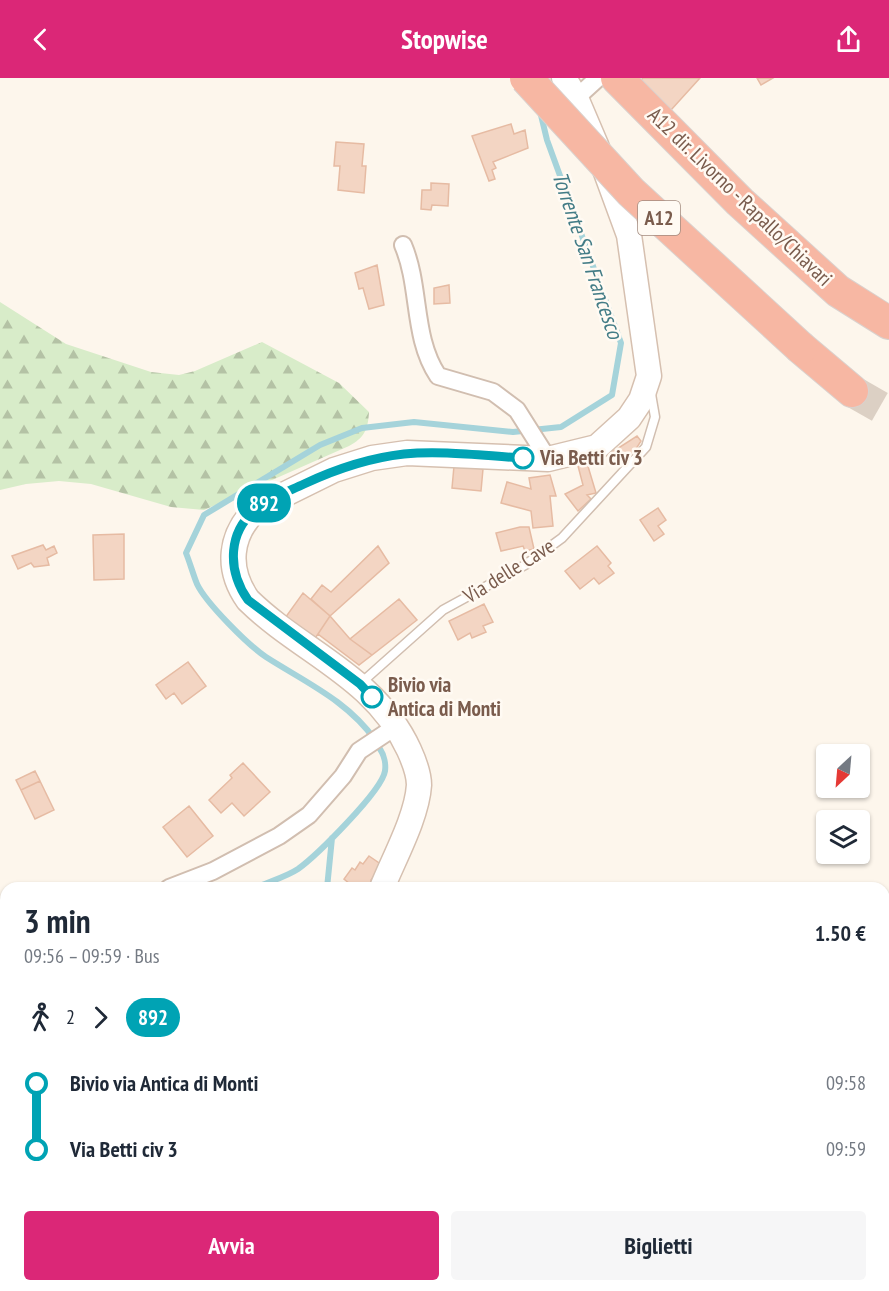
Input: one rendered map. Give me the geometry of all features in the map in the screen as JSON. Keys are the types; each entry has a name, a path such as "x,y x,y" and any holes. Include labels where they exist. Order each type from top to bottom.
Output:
{"highway":[{"name":"A12","path":"526,78 631,192 801,348 852,391"},
{"name":"A12 dir. Livorno - Rapallo/Chiavari","path":"617,78 740,202 838,291 889,323"}],"street":[{"path":"384,882 416,803 419,784 416,765 360,684 257,610 240,590 232,564 238,533 248,517 268,501 334,470 372,458 407,453 546,454 597,447 629,418 641,400 649,376 629,235 570,88 598,78"},
{"path":"403,245 410,260 421,337 429,362 438,376 493,392 517,410 546,454"},
{"path":"185,882 213,871 279,836 309,815 343,776 359,751 390,728"}],"lane":[{"name":"Via delle Cave","path":"360,684 443,610 525,566 562,538 598,501 646,447 655,417 649,376"}],"green space":[{"path":"0,302 66,344 151,372 179,375 195,371 262,342 339,383 369,412 368,424 362,436 349,446 204,510 171,507 91,484 59,481 26,484 0,490"}],"building":[{"path":"643,78 700,78 671,110 639,82"},
{"path":"757,78 773,78 761,85"},
{"path":"511,124 514,134 525,130 528,148 493,162 496,168 492,170 495,179 489,181 472,136"},
{"path":"336,142 364,144 362,166 366,166 364,193 338,190 340,166 334,166"},
{"path":"431,183 449,184 448,206 432,205 431,210 421,209 422,190 431,190"},
{"path":"377,265 384,305 369,309 363,288 359,289 355,273"},
{"path":"449,285 450,303 434,304 434,288"},
{"path":"637,436 641,441 634,452 613,462 609,454"},
{"path":"587,463 596,493 587,495 591,499 578,511 565,494 583,485 578,466"},
{"path":"454,466 483,469 481,491 452,488"},
{"path":"550,475 556,496 550,496 553,526 533,528 531,511 501,503 507,482 531,489 529,478"},
{"path":"658,508 666,520 658,526 664,534 654,541 640,520"},
{"path":"529,527 534,549 525,551 523,546 501,551 496,533"},
{"path":"124,534 124,579 94,580 93,535"},
{"path":"43,545 46,550 54,546 57,553 47,558 49,565 34,567 31,563 18,569 12,556"},
{"path":"378,546 389,563 330,616 311,599 322,585 331,592"},
{"path":"597,546 611,563 608,566 614,573 599,584 594,578 580,589 565,571"},
{"path":"303,593 330,616 314,640 285,618"},
{"path":"399,599 417,620 372,655 350,639"},
{"path":"484,604 493,622 483,626 486,632 472,638 470,633 458,640 449,621"},
{"path":"330,616 350,639 372,655 359,665 318,634"},
{"path":"188,662 206,686 182,704 174,693 166,699 156,685"},
{"path":"243,763 270,792 244,816 232,803 221,813 209,800 232,778 230,775"},
{"path":"35,771 40,781 21,790 16,780"},
{"path":"40,781 54,810 35,819 21,790"},
{"path":"189,806 213,836 187,857 163,827"},
{"path":"369,856 382,865 371,880 374,882 348,882 344,879 352,868 355,870 360,862 363,864"}],"waterway":[{"name":"Torrente San Francesco","path":"375,740 364,726 339,703 266,657 239,634 202,592 186,553 204,515 320,445 362,428 414,422 513,432 561,427 612,395 621,343 547,140 540,111"},
{"name":"Torrente San Francesco","path":"270,882 298,869 319,851 373,793 385,771 383,754 380,749"},
{"path":"328,882 332,838"}],"tunnel":[{"path":"852,391 889,412"}],"bus line":[{"name":"892","path":"372,697 360,684 257,610 240,590 232,564 235,539 241,527 257,508 268,501 334,470 372,458 407,453 523,458"}],"place":[{"name":"Via Betti civ 3","path":"523,458"},
{"name":"Bivio via Antica di Monti","path":"372,697"}]}
